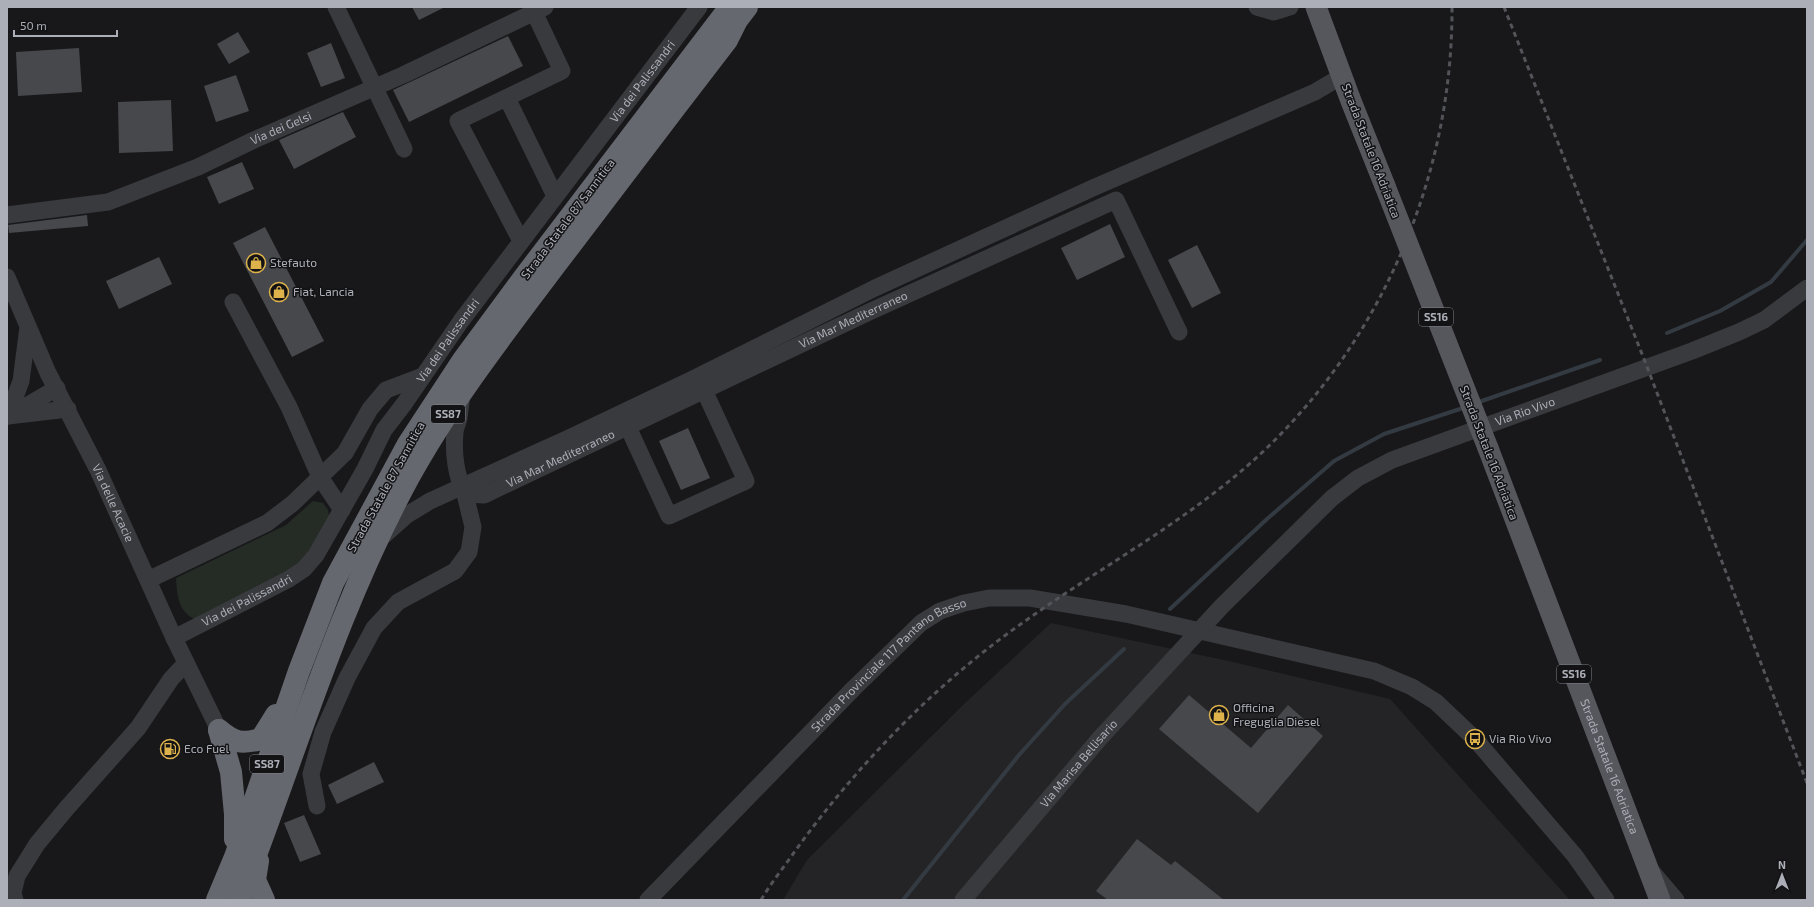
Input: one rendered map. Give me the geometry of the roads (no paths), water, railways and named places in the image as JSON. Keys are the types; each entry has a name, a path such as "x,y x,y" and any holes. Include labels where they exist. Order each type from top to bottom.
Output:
{"highway":[{"name":"Strada Statale 87 Sannitica","path":"217,900 235,857 299,671 333,583 397,464 426,416 463,360 520,282 730,7"},
{"name":"SS87","path":"727,40 737,20 747,7"},
{"path":"727,40 745,26 761,7"},
{"name":"Strada Statale 87 Sannitica","path":"239,900 341,626 377,542 426,449 462,392 511,324 727,40"},
{"name":"SS87","path":"219,730 231,740 246,743 261,739 270,727 299,671"},
{"name":"SS87","path":"219,730 231,772 235,814 235,857"},
{"name":"SS87","path":"262,841 255,880 264,900"}],"main road":[{"name":"Strada Statale 16 Adriatica","path":"1316,7 1488,448 1660,900"}],"street":[{"path":"336,7 404,149"},
{"name":"Via dei Palissandri","path":"174,638 289,579 304,569 316,555 365,469 384,430 461,321 699,7"},
{"path":"1257,7 1274,12 1290,7"},
{"path":"521,242 458,121 562,71 539,10"},
{"name":"Via dei Gelsi","path":"7,216 108,202 198,168 254,140 374,88 539,10"},
{"path":"377,542 416,508 463,490 676,387 875,288 1095,187 1314,92 1342,76"},
{"path":"507,98 556,196"},
{"name":"Via Mar Mediterraneo","path":"463,490 484,495 869,312 1116,200 1179,332"},
{"name":"Via delle Acacie","path":"7,278 48,373 68,409 98,470 174,638 219,730"},
{"name":"Via Rio Vivo","path":"1200,631 1222,606 1321,509 1358,478 1392,460 1684,354 1739,332 1775,313 1807,288"},
{"path":"233,302 289,407 320,477 342,510"},
{"path":"8,416 21,381 28,325"},
{"path":"21,381 48,373"},
{"path":"148,580 267,523 292,504 345,452 370,409 386,390 423,376"},
{"path":"8,416 57,388"},
{"path":"628,426 669,516 746,480 704,390"},
{"path":"317,806 311,774 323,732 347,678 374,628 398,602 456,571 469,552 473,527 454,447 455,431 459,419 462,392"},
{"path":"8,416 68,409"},
{"name":"Strada Provinciale 117 Pantano Basso","path":"648,900 854,688 921,623 940,611 964,603 990,598 1030,598 1126,614 1200,631"},
{"path":"1200,631 1374,671 1412,687 1436,702 1475,739 1500,768 1574,856 1606,900"},
{"name":"Via Marisa Bellisario","path":"963,900 1100,738 1200,631"},
{"path":"15,900 13,893 17,876 37,844 138,728 171,679 186,663"},
{"path":"1647,868 1676,900"}],"waterway":[{"path":"1667,333 1720,311 1771,282 1807,240"},
{"path":"1476,403 1600,360"},
{"path":"1170,609 1267,519 1334,461 1384,434 1466,407"},
{"path":"903,900 1019,755 1065,704 1124,649"}],"railway":[{"path":"761,900 795,851 846,786 873,755 932,696 995,643 1055,600 1167,527 1246,467 1293,422 1334,371 1369,317 1398,259 1422,199 1439,136 1449,72 1452,7"},
{"path":"1504,7 1644,359 1807,783"}],"place":[{"name":"Stefauto","path":"256,263"},
{"name":"Fiat, Lancia","path":"279,292"},
{"name":"Officina Freguglia Diesel","path":"1219,715"},
{"name":"Via Rio Vivo","path":"1475,739"},
{"name":"Eco Fuel","path":"170,749"}]}
